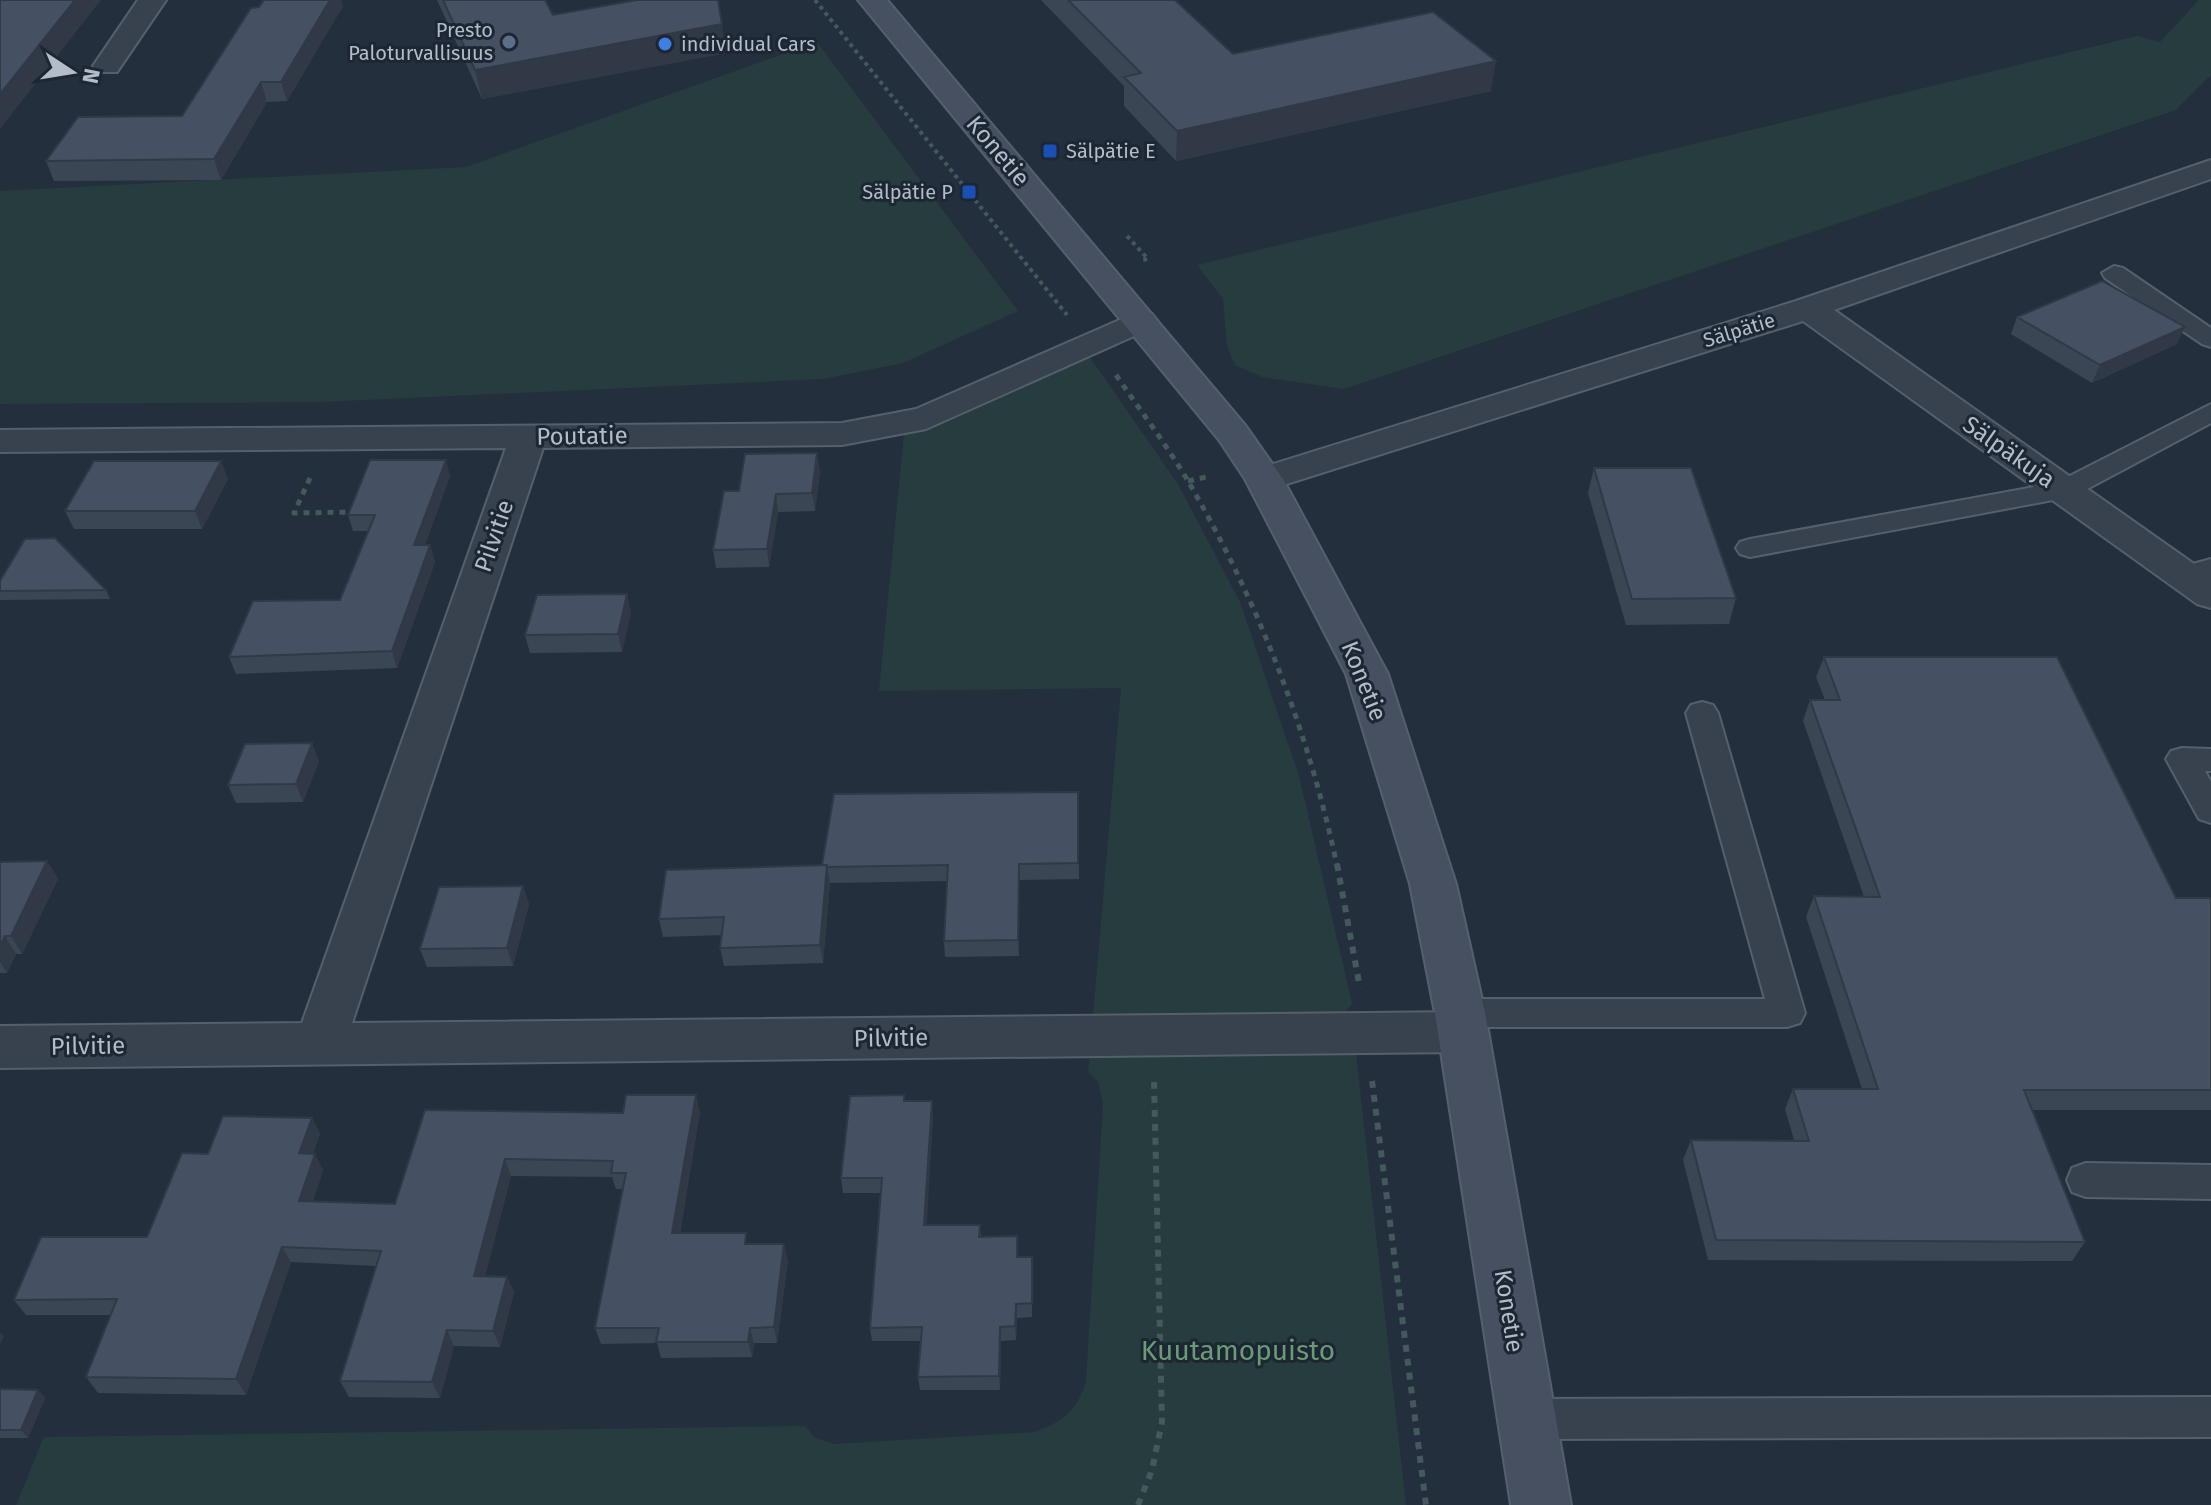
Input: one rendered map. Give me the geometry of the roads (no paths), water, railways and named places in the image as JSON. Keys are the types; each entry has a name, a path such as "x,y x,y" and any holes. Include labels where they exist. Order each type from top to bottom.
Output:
{"street":[{"path":"107,66 152,0"},
{"name":"Konetie","path":"872,0 1232,433 1264,479 1367,674 1433,884 1461,1023 1541,1505"},
{"name":"Sälpätie","path":"1264,479 1808,308 2211,169"},
{"name":"Sälpäkuja","path":"1808,308 2064,490 2202,580"},
{"name":"Poutatie","path":"0,441 528,437 872,430 949,409 1140,321"},
{"name":"Pilvitie","path":"320,1043 528,437"},
{"name":"Pilvitie","path":"0,1047 1366,1033 1461,1023"}],"lane":[{"path":"2114,273 2211,339"},
{"path":"1750,548 2064,490 2211,412"},
{"path":"1461,1023 1787,1013 1702,713"},
{"path":"2211,760 2182,759 2211,811"},
{"path":"2086,1180 2211,1182"},
{"path":"1527,1419 2211,1417"}],"place":[{"name":"Presto Paloturvallisuus","path":"509,42"},
{"name":"individual Cars","path":"665,44"},
{"name":"Sälpätie E","path":"1050,151"},
{"name":"Sälpätie P","path":"969,192"}],"park label":[{"name":"Kuutamopuisto","path":"1238,1350"}]}
